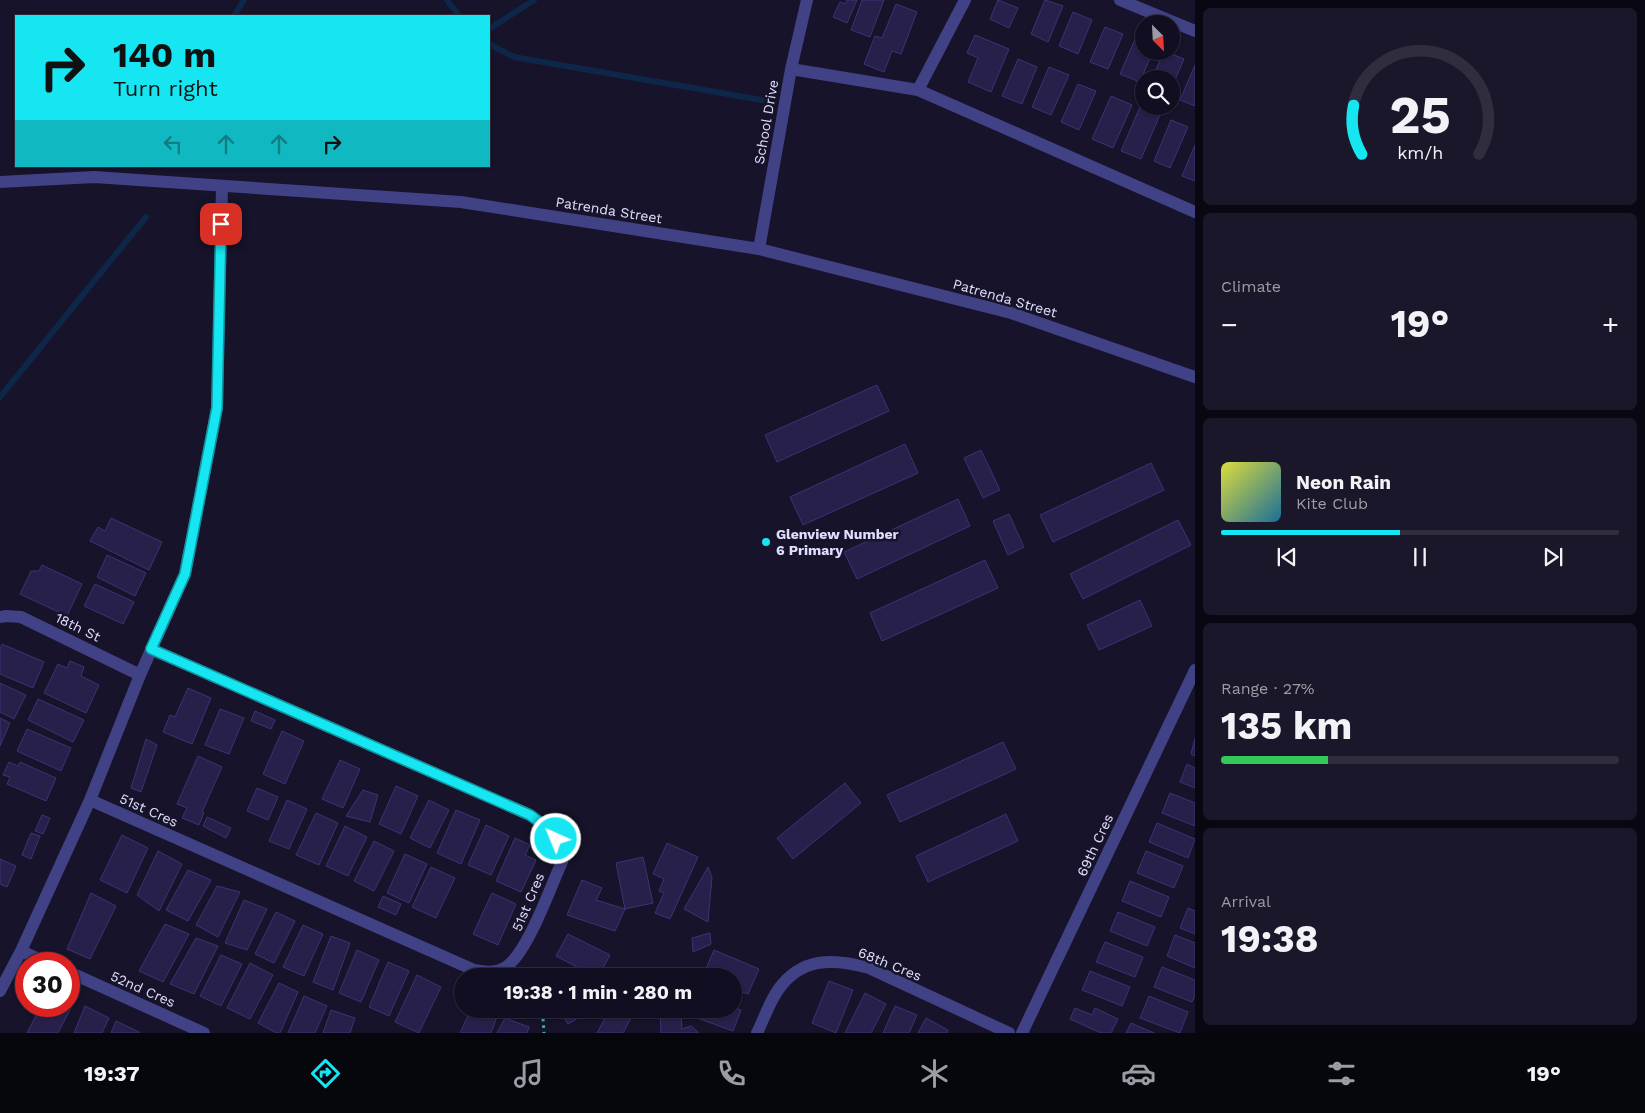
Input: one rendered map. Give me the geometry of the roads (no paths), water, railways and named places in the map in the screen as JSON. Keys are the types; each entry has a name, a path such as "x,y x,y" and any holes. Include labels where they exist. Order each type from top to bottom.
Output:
{"street":[{"name":"School Drive","path":"759,249 791,69 807,0"},
{"path":"918,90 964,0"},
{"path":"1120,0 1195,31"},
{"path":"791,69 918,90 1195,212"},
{"name":"Patrenda Street","path":"0,182 94,177 461,202 759,249 1010,313 1195,376"},
{"path":"0,991 21,951 90,800 140,675 185,574 217,408 222,187"},
{"name":"18th St","path":"0,617 21,617 140,675"},
{"name":"51st Cres","path":"90,800 474,970 490,972 503,969 516,959 527,942 562,862 556,839 545,826 530,815 151,649"},
{"name":"69th Cres","path":"1022,1033 1195,670"},
{"name":"68th Cres","path":"757,1033 777,992 790,975 808,965 828,961 847,962 868,968 1009,1033"},
{"name":"52nd Cres","path":"80,977 204,1033"}],"waterway":[{"path":"235,15 244,0"},
{"path":"447,0 458,15"},
{"path":"490,28 534,0"},
{"path":"490,45 514,57 762,100"},
{"path":"0,397 146,217"}],"place":[{"name":"Glenview Number 6 Primary","path":"766,542"}]}
